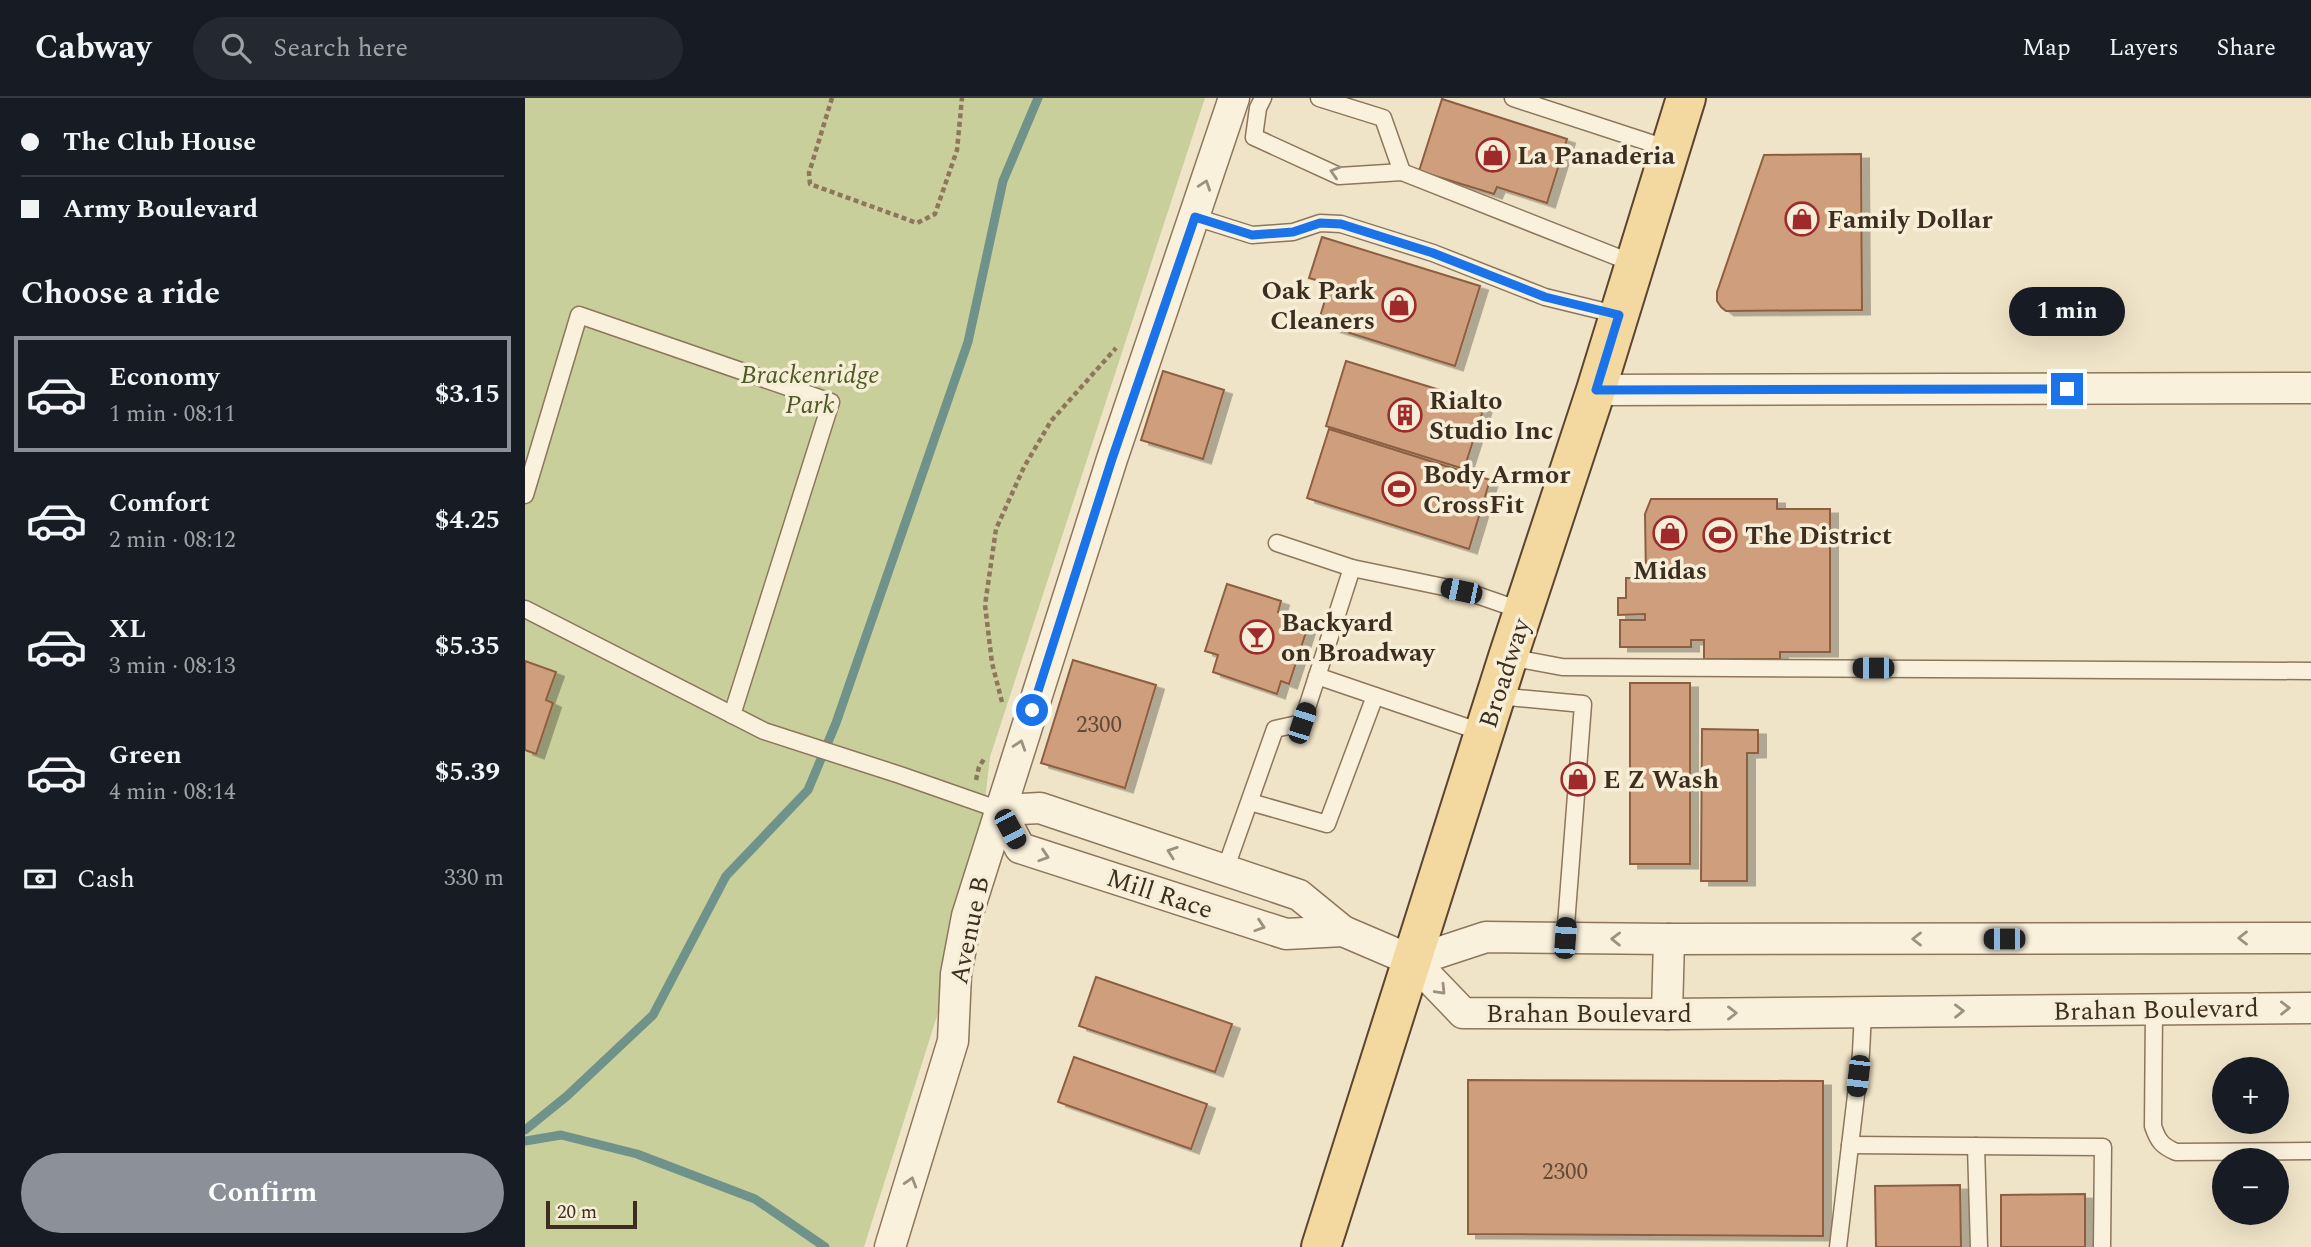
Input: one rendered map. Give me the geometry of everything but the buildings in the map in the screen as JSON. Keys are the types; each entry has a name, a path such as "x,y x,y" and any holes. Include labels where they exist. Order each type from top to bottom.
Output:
{"main road":[{"name":"Broadway","path":"1321,1247 1508,657 1596,390 1686,98"}],"street":[{"name":"Avenue B","path":"890,1247 953,1041 956,974 967,916 1000,810 1112,459 1195,217 1247,101"},
{"path":"1596,390 2311,388"},
{"name":"Mill Race","path":"1343,931 1286,934 1020,848 1000,810 1040,808 1299,895 1343,931 1413,961"},
{"path":"1413,961 1486,937 2311,938"},
{"path":"1667,1014 1669,939"},
{"name":"Brahan Boulevard","path":"1413,961 1463,1013 1667,1014 2311,1008"}],"lane":[{"path":"1319,98 1383,118 1402,172"},
{"path":"1513,98 1669,149"},
{"path":"1247,101 1254,137 1339,176 1402,172 1635,264"},
{"path":"1195,217 1252,235 1293,232 1320,223 1341,224 1433,253 1545,297 1619,315"},
{"path":"525,495 579,315 831,402 732,715"},
{"path":"1277,543 1352,568 1468,592 1524,611"},
{"path":"1225,870 1275,729 1302,723 1352,568"},
{"name":"Mill Race","path":"525,609 764,731 1000,810"},
{"path":"1508,657 1562,667 2311,671"},
{"path":"1317,677 1485,733"},
{"path":"1250,802 1327,824 1375,696"},
{"path":"1497,696 1583,704 1565,938"},
{"path":"2154,1009 2153,1126 2163,1147 2176,1153 2311,1151"},
{"path":"1838,1247 1863,1012"},
{"path":"1850,1145 2103,1147 2102,1247"},
{"path":"1976,1146 1979,1247"}],"path":[{"path":"832,98 809,173 810,184 917,223 935,214 957,150 962,98"},
{"path":"1002,704 992,663 985,605 996,529 1024,467 1051,421 1117,347"},
{"path":"979,767 985,758"}],"green space":[{"name":"Brackenridge Park","path":"525,98 1205,98 990,757 973,902 864,1247 525,1247"}],"waterway":[{"path":"525,1130 567,1096 653,1015 726,876 808,790 836,723 968,342 1003,181 1038,98"},
{"path":"525,1141 561,1135 637,1154 755,1199 825,1247"}],"place":[{"name":"La Panaderia","path":"1493,155"},
{"name":"Family Dollar","path":"1802,219"},
{"name":"Oak Park Cleaners","path":"1399,305"},
{"name":"Rialto Studio Inc","path":"1405,415"},
{"name":"Body Armor CrossFit","path":"1399,489"},
{"name":"Midas","path":"1670,533"},
{"name":"The District","path":"1720,535"},
{"name":"Backyard on Broadway","path":"1257,637"},
{"name":"E Z Wash","path":"1578,779"}],"route":[{"path":"1032,710 1112,459 1195,217 1252,235 1293,232 1320,223 1341,224 1433,253 1545,297 1619,315 1596,390 2067,389"}]}
